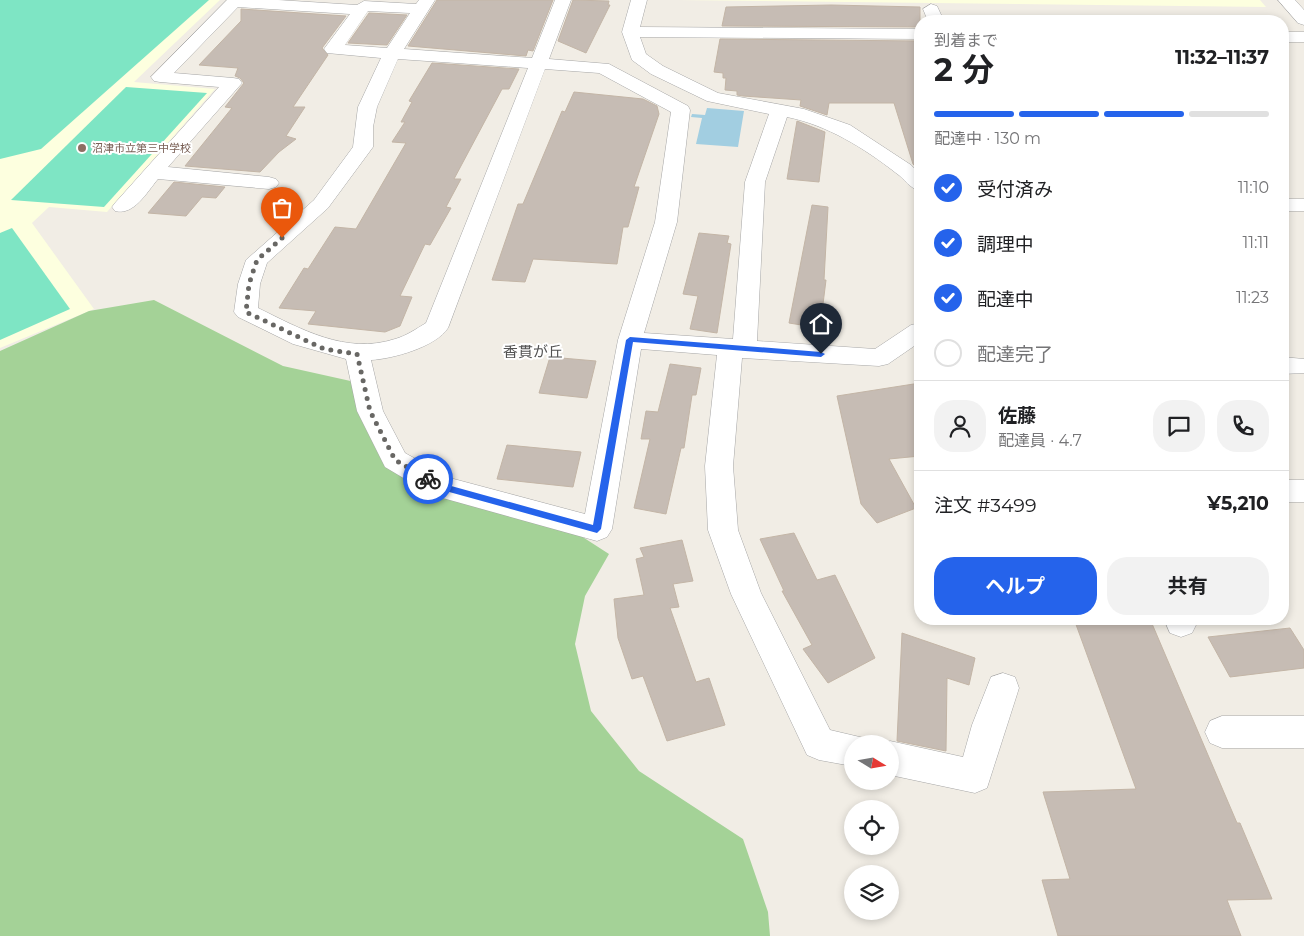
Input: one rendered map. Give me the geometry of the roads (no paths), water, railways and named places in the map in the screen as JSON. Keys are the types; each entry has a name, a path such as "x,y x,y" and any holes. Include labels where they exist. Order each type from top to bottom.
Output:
{"street":[{"path":"424,4 368,99 362,137 363,147 321,204 257,260 249,284 246,312 324,349 357,354 399,346 436,328 563,0"},
{"path":"639,0 630,32 638,56 657,70 713,97 804,115 843,129 904,169 914,178"},
{"path":"122,207 233,83 160,77 235,1 361,10"},
{"path":"357,354 370,411 395,460 442,487 597,529 630,340 666,222 681,110 603,68 334,49 364,6 424,4"},
{"path":"630,32 914,34"},
{"path":"1289,37 1304,37"},
{"path":"780,110 755,182 737,349 720,466 723,530 746,594 819,744 844,749"},
{"path":"153,172 269,183"},
{"path":"1289,205 1304,205"},
{"path":"630,340 879,358 914,335"},
{"path":"1289,491 1304,491"},
{"path":"899,760 975,776 989,725 1003,688"},
{"path":"1222,732 1304,732"}],"water":[{"path":"707,108 744,111 738,147 696,144 702,118 691,117 692,114 705,115"}],"place":[{"name":"沼津市立第三中学校","path":"82,148"}],"district":[{"name":"香貫が丘","path":"533,352"}]}
